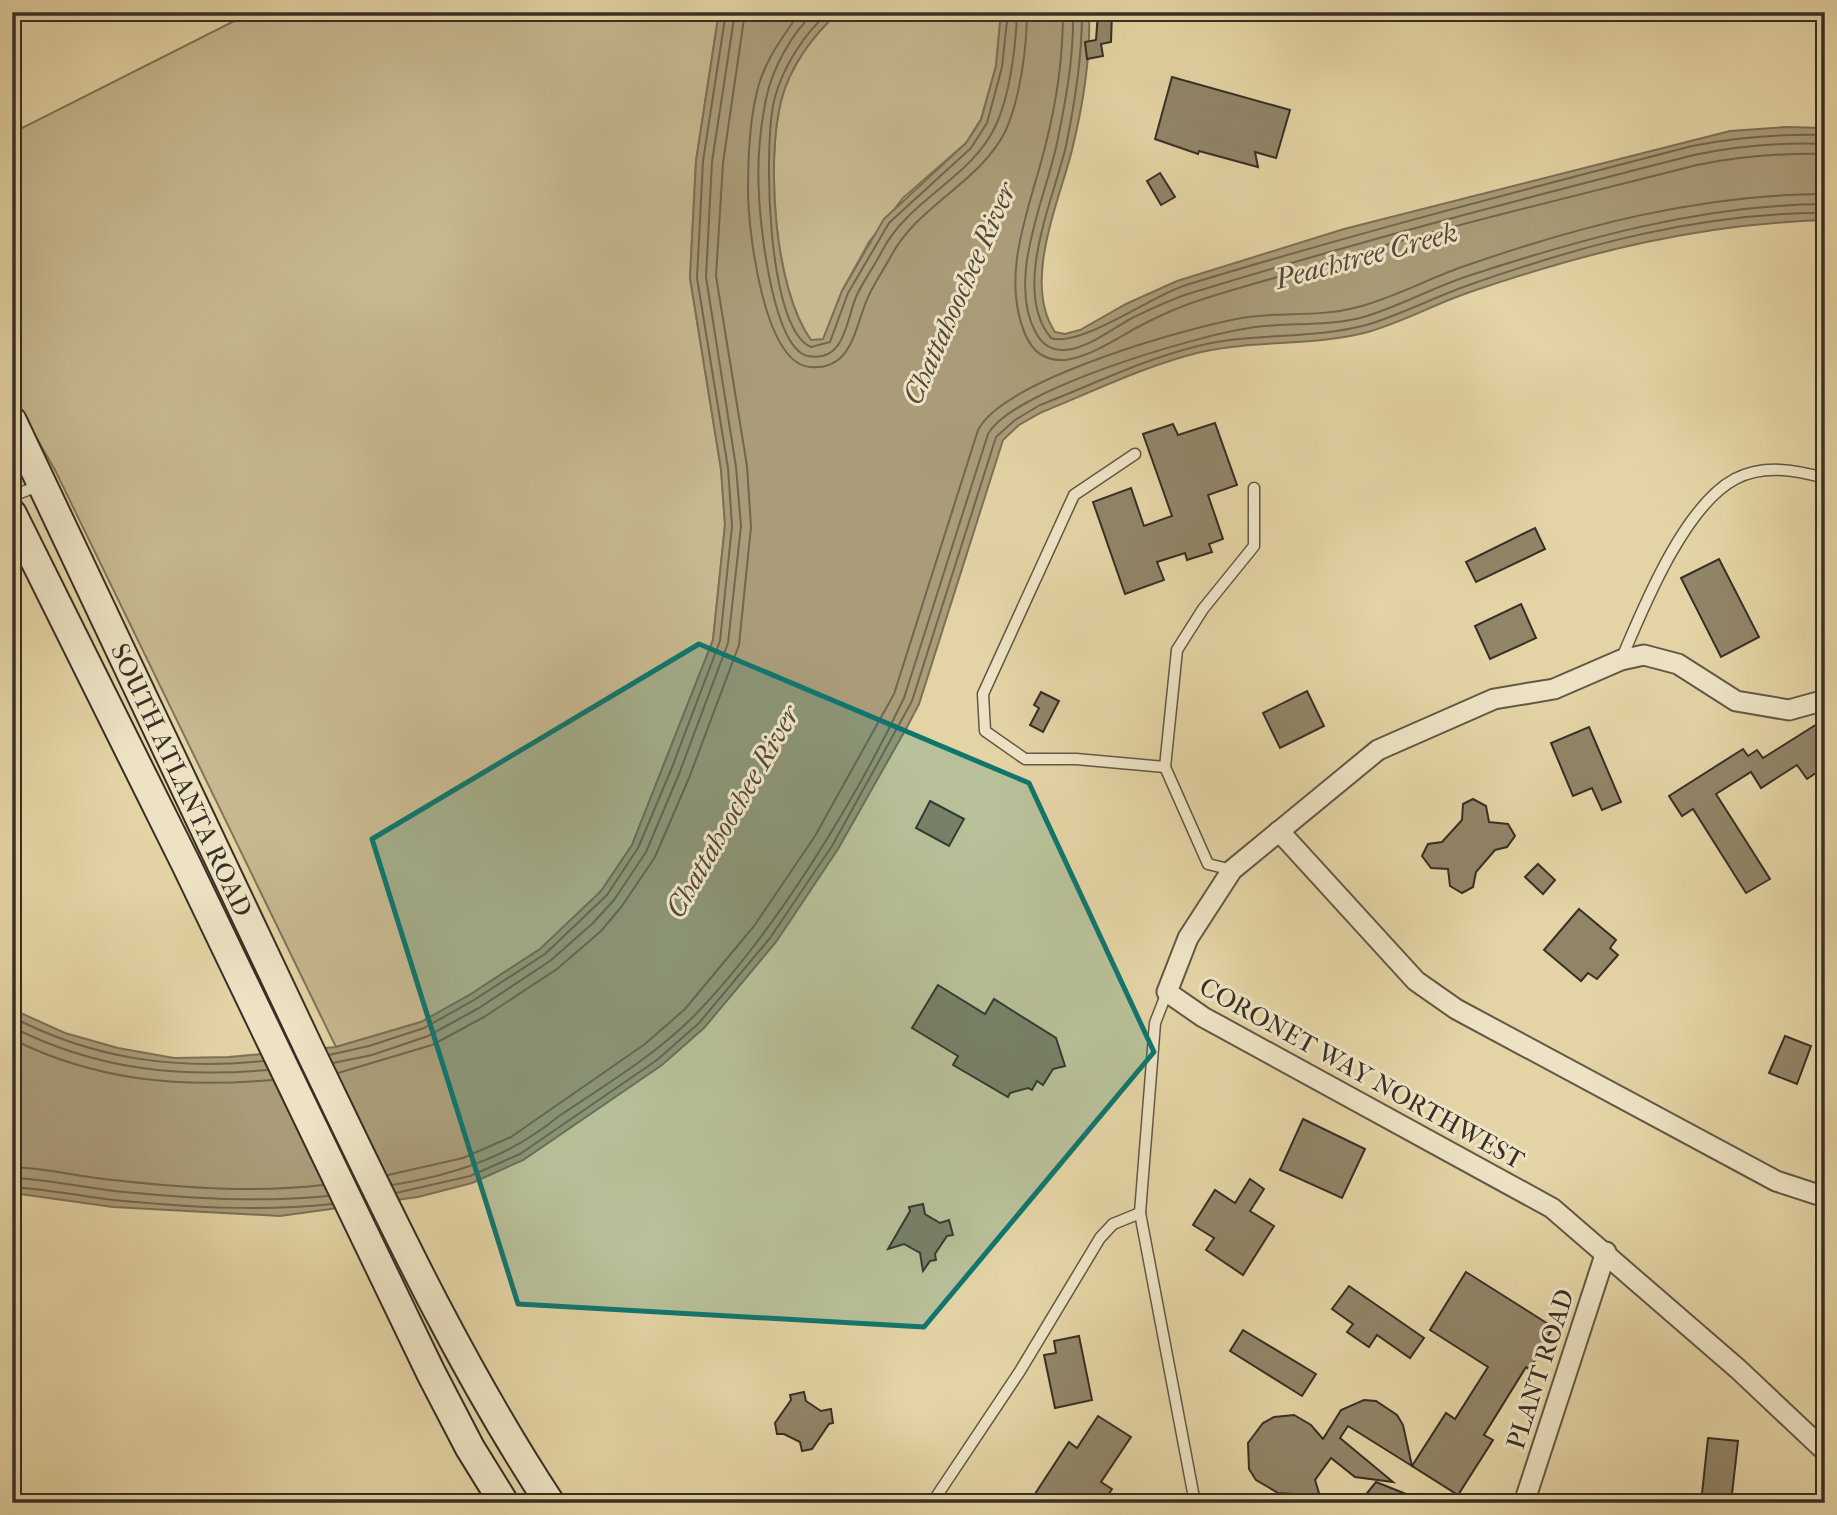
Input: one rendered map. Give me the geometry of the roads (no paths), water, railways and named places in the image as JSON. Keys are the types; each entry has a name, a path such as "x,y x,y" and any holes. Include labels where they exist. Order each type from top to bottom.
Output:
{"main road":[{"name":"SOUTH ATLANTA ROAD","path":"12,421 218,858 427,1291 502,1430 550,1503"},
{"name":"SOUTH ATLANTA ROAD","path":"12,514 186,864 312,1129 470,1448 504,1503"}],"street":[{"name":"CORONET WAY NORTHWEST","path":"1825,700 1789,710 1764,708 1736,701 1678,664 1644,655 1621,660 1554,689 1494,699 1378,750 1232,870 1188,938 1167,992 1203,1017 1552,1209 1606,1252 1738,1369 1825,1451"},
{"path":"1279,831 1416,981 1456,1009 1776,1181 1825,1197"},
{"name":"PLANT ROAD","path":"1524,1503 1606,1252"}],"lane":[{"path":"1135,454 1074,495 983,694 985,731 1025,759 1076,759 1165,766"},
{"path":"1621,660 1650,592 1683,533 1717,493 1735,479 1763,470 1793,469 1825,478"},
{"path":"12,496 42,484"},
{"path":"1232,870 1208,864 1165,766 1177,650 1203,609 1254,546 1254,488"},
{"path":"1167,992 1155,1023 1140,1213 1195,1503"},
{"path":"932,1503 1020,1371 1100,1238 1113,1224 1140,1213"}],"water":[{"path":"719,12 839,12 820,31 796,64 785,88 776,127 774,190 781,258 798,318 811,340 823,339 842,291 884,219 966,143 981,120 996,66 1001,12 1089,12 1089,47 1083,99 1042,267 1046,312 1055,332 1065,334 1080,330 1126,304 1177,281 1344,229 1730,131 1786,127 1825,128 1825,220 1734,227 1646,242 1517,277 1364,333 1324,340 1201,352 1121,379 1042,412 1019,425 1003,440 919,704 838,849 776,942 704,1028 662,1065 523,1160 472,1183 418,1197 280,1216 113,1207 12,1193 12,1009 65,1033 118,1048 174,1058 229,1057 336,1047 421,1022 471,994 540,949 601,891 632,845 713,640 725,525 721,469 690,278 696,161"}],"water label":[{"name":"Peachtree Creek","path":"1366,255"},
{"name":"Chattahoochee River","path":"959,293"},
{"name":"Chattahoochee River","path":"732,811"}]}
